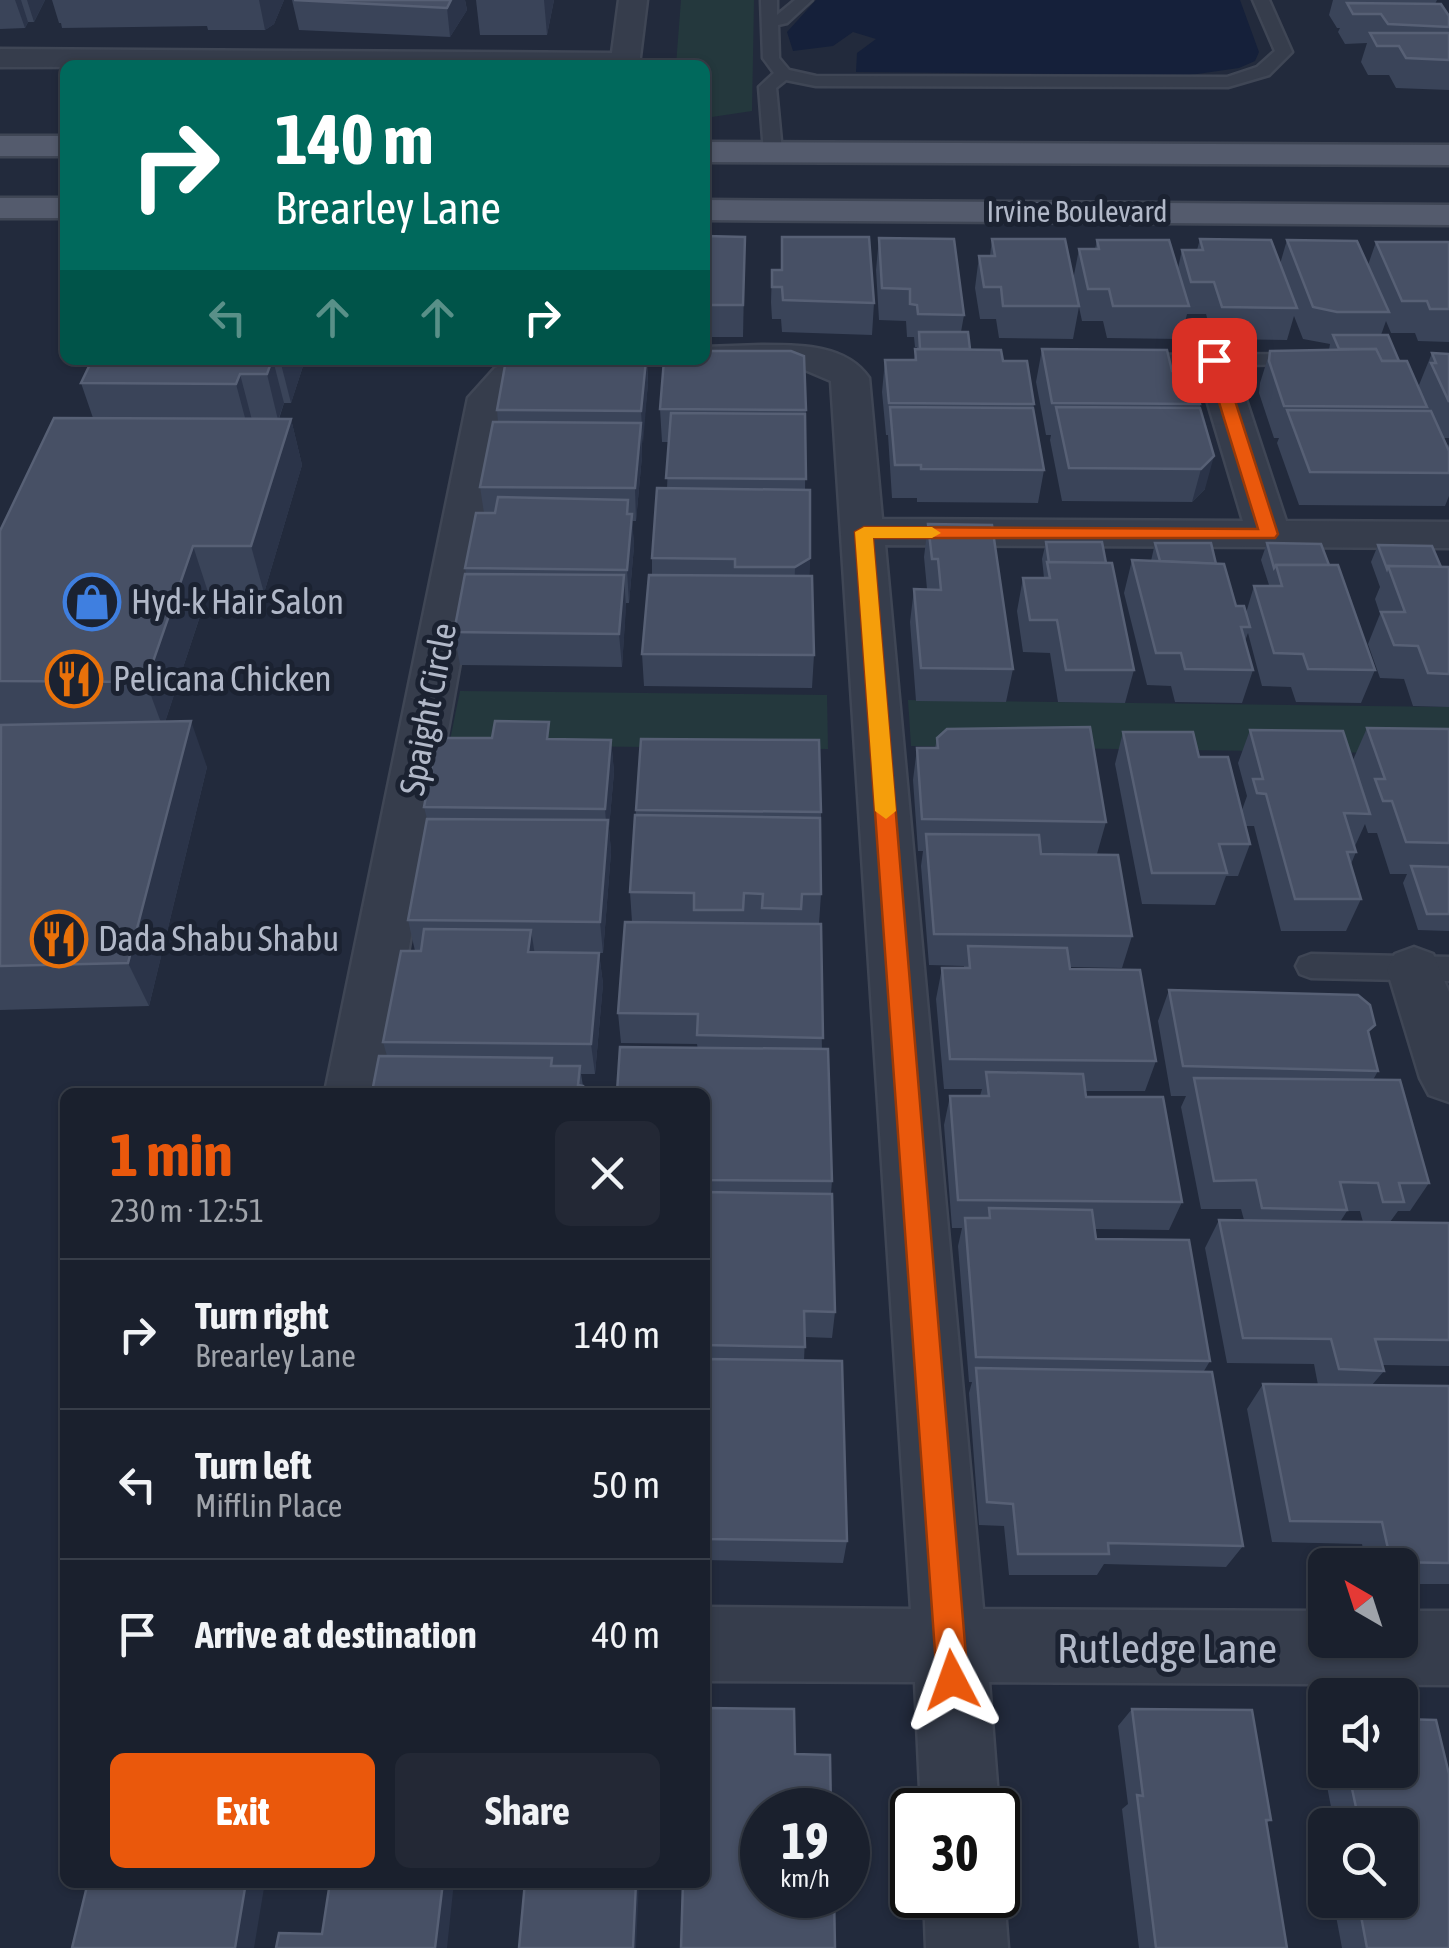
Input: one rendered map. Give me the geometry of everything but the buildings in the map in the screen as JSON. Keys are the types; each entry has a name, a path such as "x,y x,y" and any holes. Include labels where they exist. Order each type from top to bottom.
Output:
{"main road":[{"path":"0,146 60,146"},
{"name":"Irvine Boulevard","path":"710,152 1449,155"},
{"path":"0,208 60,208"},
{"name":"Irvine Boulevard","path":"710,210 1449,215"}],"street":[{"path":"626,60 634,0"},
{"path":"0,58 313,60"},
{"path":"710,358 816,358 832,362 850,378 959,1788"},
{"path":"1214,360 1269,534"},
{"name":"Spaight Circle","path":"355,1088 488,398 509,376 536,365"},
{"path":"864,532 1449,535"},
{"path":"1432,969 1449,1078"},
{"name":"Rutledge Lane","path":"710,1644 1449,1648"},
{"path":"965,1918 967,1948"}],"lane":[{"path":"769,0 771,58 784,74 816,81 1228,82 1263,71 1284,52 1261,0"},
{"path":"770,20 782,20 804,0"},
{"path":"773,152 767,87 784,74"},
{"path":"1106,361 1294,360"},
{"path":"1312,966 1432,969"}],"green space":[{"path":"681,0 754,0 752,111 710,117 710,60 676,60"},
{"path":"460,691 827,695 828,749 449,745"},
{"path":"908,700 1449,707 1449,754 911,746"}],"water":[{"path":"816,0 1240,0 1259,52 1255,61 1239,68 1190,75 856,72 857,53 876,39 853,32 833,46 793,51 787,32"}],"slow traffic":[{"path":"886,811 864,532 932,533"}],"place":[{"name":"Hyd-k Hair Salon","path":"92,602"},
{"name":"Pelicana Chicken","path":"74,679"},
{"name":"Dada Shabu Shabu","path":"59,939"}],"route":[{"path":"952,1680 864,532 1269,534 1214,360"}]}
